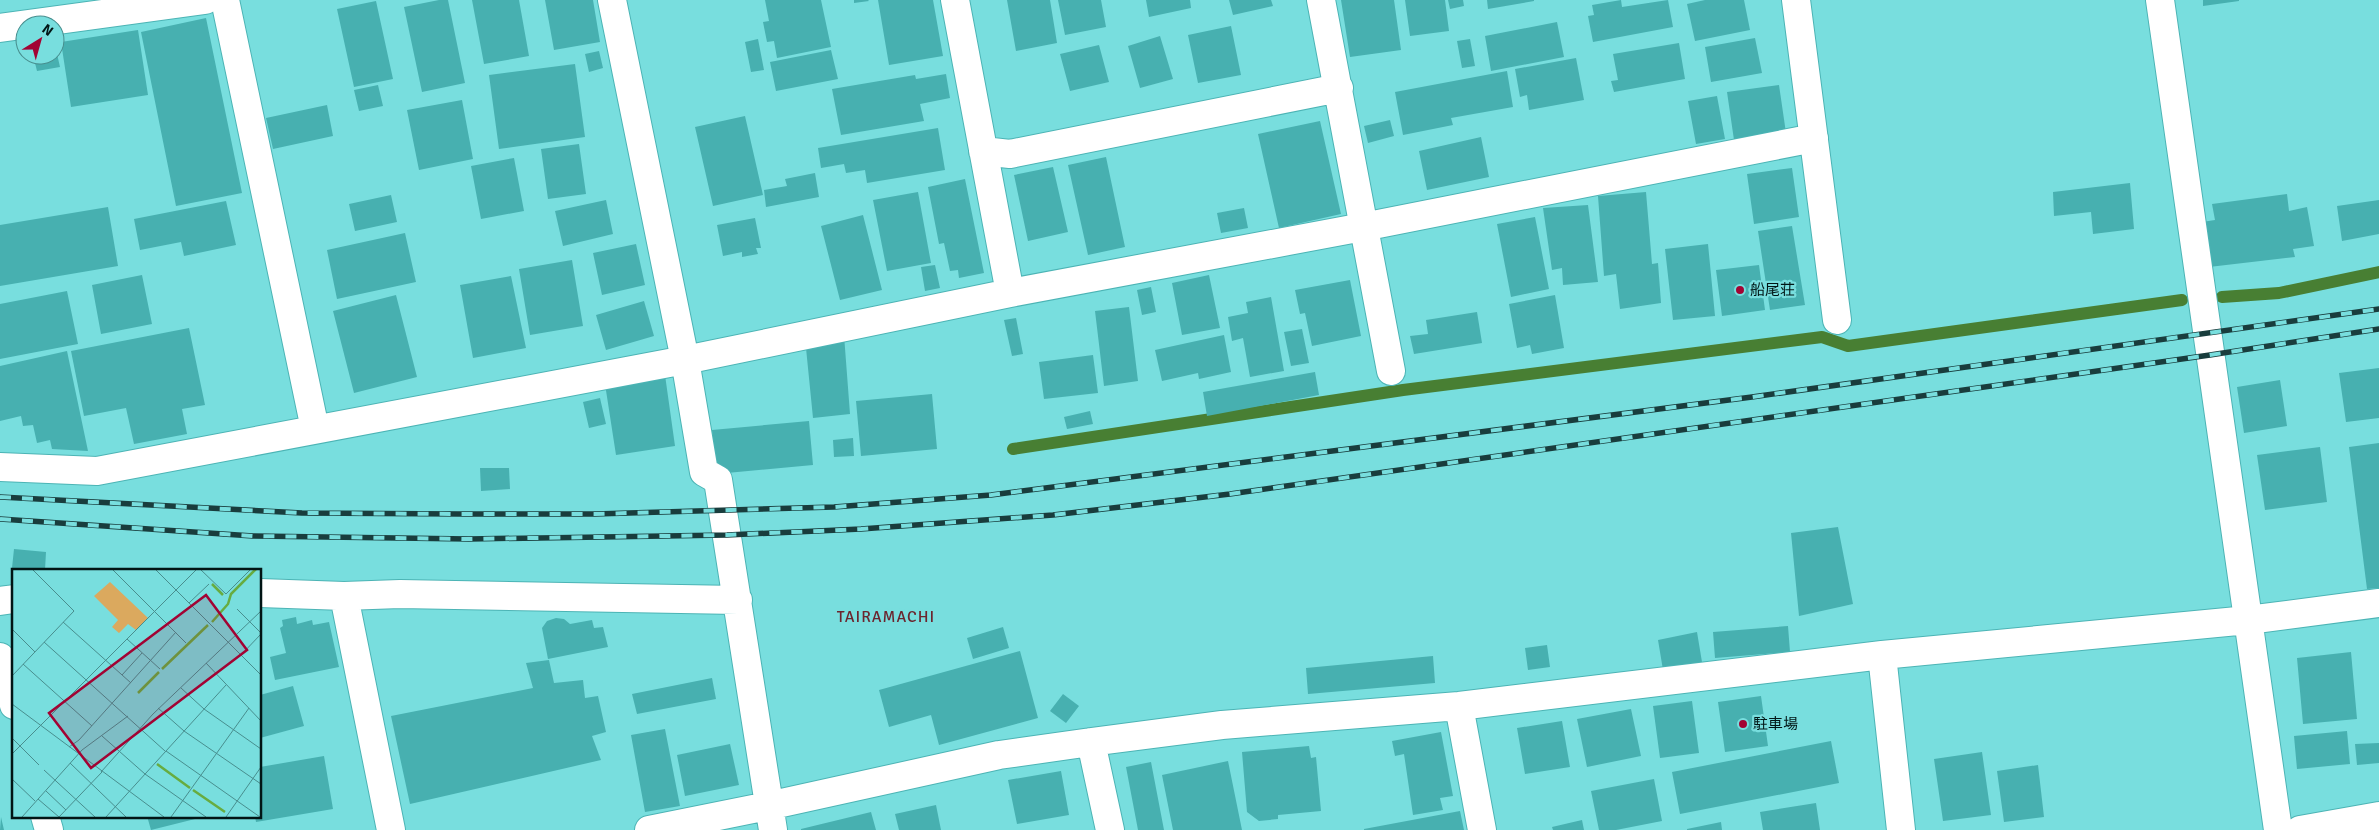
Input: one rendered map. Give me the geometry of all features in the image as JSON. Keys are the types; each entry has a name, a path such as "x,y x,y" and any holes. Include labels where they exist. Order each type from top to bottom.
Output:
{"street":[{"path":"0,28 205,0"},
{"path":"225,0 315,430"},
{"path":"612,0 685,360 704,472 718,480 771,818"},
{"path":"955,0 1010,292"},
{"path":"1321,0 1391,371"},
{"path":"1796,0 1837,320"},
{"path":"2160,0 2278,830"},
{"path":"983,151 1010,154 1339,88"},
{"path":"0,467 97,471 685,360 1010,292 1363,227 1814,138"},
{"path":"261,593 344,596 400,594 738,600"},
{"path":"344,596 390,830"},
{"path":"649,830 771,818 999,755 1090,742 1222,725 1459,706 1882,655 2248,620 2379,603"},
{"path":"1882,655 1900,830"},
{"path":"0,657 12,699"},
{"path":"1459,706 1482,830"},
{"path":"1090,742 1110,830"},
{"path":"2300,830 2379,816"}],"building":[{"path":"448,0 465,83 422,92 404,7"},
{"path":"472,0 519,0 529,56 484,64"},
{"path":"545,0 593,0 600,42 554,50"},
{"path":"765,0 821,0 831,47 777,58 774,41 767,42 763,22 769,21"},
{"path":"854,0 868,0 869,1 854,3"},
{"path":"878,0 933,0 943,56 889,65"},
{"path":"1007,0 1050,0 1057,43 1016,51"},
{"path":"1058,0 1101,0 1106,27 1065,35"},
{"path":"1146,0 1190,0 1191,8 1149,17"},
{"path":"1229,0 1271,0 1273,6 1233,15"},
{"path":"1341,0 1394,0 1401,50 1350,57"},
{"path":"1405,0 1445,0 1449,31 1410,36"},
{"path":"1448,0 1463,0 1464,6 1450,9"},
{"path":"1487,0 1534,0 1534,1 1488,9"},
{"path":"1621,0 1622,7 1668,0 1673,27 1593,42 1588,16 1594,15 1592,5"},
{"path":"1705,0 1744,0 1750,30 1695,41 1687,4"},
{"path":"2203,0 2239,0 2239,1 2203,6"},
{"path":"376,1 393,79 354,87 337,9"},
{"path":"206,18 242,193 176,206 141,32"},
{"path":"1557,22 1564,57 1491,71 1485,36"},
{"path":"1231,26 1241,75 1198,83 1188,35"},
{"path":"138,30 148,95 71,107 65,65 65,41"},
{"path":"1160,36 1173,79 1140,88 1128,46"},
{"path":"1755,38 1762,73 1711,82 1705,47"},
{"path":"758,39 764,70 751,72 745,42"},
{"path":"1470,39 1475,66 1462,68 1457,41"},
{"path":"1679,43 1685,79 1614,92 1611,81 1618,80 1613,54"},
{"path":"1099,45 1109,82 1070,91 1060,54"},
{"path":"831,50 838,79 776,91 770,62"},
{"path":"599,51 603,68 589,72 585,54"},
{"path":"1576,58 1584,100 1529,110 1527,95 1520,97 1515,69"},
{"path":"575,64 585,137 499,149 489,75"},
{"path":"36,65 60,65 60,67 37,71"},
{"path":"1507,71 1513,107 1451,118 1453,125 1403,135 1395,92"},
{"path":"946,74 950,98 920,104 924,121 841,135 832,89 915,75 916,79"},
{"path":"378,85 383,106 359,111 354,90"},
{"path":"1779,85 1786,133 1734,140 1727,92"},
{"path":"1717,96 1725,139 1696,144 1688,101"},
{"path":"462,100 473,159 419,170 407,110"},
{"path":"327,105 333,136 273,149 266,118"},
{"path":"745,116 763,195 713,206 695,127"},
{"path":"1390,120 1394,136 1368,143 1364,126"},
{"path":"1320,121 1341,214 1279,228 1258,134"},
{"path":"938,128 945,170 867,183 865,170 846,173 844,164 821,168 818,148"},
{"path":"1481,137 1489,177 1427,190 1419,151"},
{"path":"579,144 586,194 548,199 541,149"},
{"path":"1106,157 1125,247 1088,255 1068,165"},
{"path":"514,158 524,211 481,219 471,166"},
{"path":"1053,167 1068,232 1028,241 1014,175"},
{"path":"1792,168 1799,217 1754,224 1747,174"},
{"path":"815,173 819,197 766,207 764,190 787,186 785,179"},
{"path":"965,179 984,273 959,278 958,270 950,271 944,243 939,244 928,187"},
{"path":"2130,183 2134,229 2093,234 2091,212 2054,216 2053,192"},
{"path":"918,192 931,263 887,271 873,200"},
{"path":"1646,192 1652,264 1658,263 1661,303 1620,309 1616,274 1604,276 1598,196"},
{"path":"2287,194 2289,211 2307,207 2314,246 2293,249 2295,257 2209,267 2202,222 2215,220 2212,204"},
{"path":"391,195 397,222 355,231 349,204"},
{"path":"606,200 613,234 563,246 555,211"},
{"path":"2379,200 2379,234 2342,241 2337,206"},
{"path":"226,201 236,245 184,256 181,242 140,250 134,219"},
{"path":"1588,205 1598,282 1563,285 1562,268 1552,270 1543,208"},
{"path":"108,207 118,266 0,286 0,225"},
{"path":"1244,208 1248,228 1221,233 1217,213"},
{"path":"863,215 882,290 840,300 821,226"},
{"path":"1535,217 1549,289 1511,297 1497,224"},
{"path":"755,218 761,248 756,248 758,254 742,257 742,252 723,256 717,225"},
{"path":"1792,226 1805,305 1770,310 1758,231"},
{"path":"405,233 416,282 337,299 327,250"},
{"path":"636,244 645,285 602,295 593,253"},
{"path":"1708,244 1715,316 1673,320 1665,249"},
{"path":"572,260 583,326 530,335 519,269"},
{"path":"935,265 940,288 925,291 921,267"},
{"name":"船尾荘","path":"1759,265 1765,310 1722,316 1716,270"},
{"path":"142,275 152,324 101,334 92,285"},
{"path":"1209,275 1220,328 1182,335 1172,283"},
{"path":"511,276 526,348 473,358 460,285"},
{"path":"1350,280 1361,336 1312,346 1305,313 1300,314 1295,290"},
{"path":"1151,287 1156,312 1142,315 1137,290"},
{"path":"67,291 78,344 0,359 0,304"},
{"path":"396,295 417,377 354,393 333,311"},
{"path":"1555,295 1564,348 1532,354 1530,345 1517,348 1509,304"},
{"path":"1271,297 1284,371 1250,377 1243,338 1232,341 1228,317 1248,313 1246,302"},
{"path":"644,301 654,336 606,350 596,315"},
{"path":"1129,307 1138,381 1104,386 1095,311"},
{"path":"1477,312 1482,343 1414,354 1410,336 1428,334 1426,320"},
{"path":"1016,318 1023,354 1012,356 1004,320"},
{"path":"189,328 205,405 182,409 187,434 134,444 126,408 84,416 71,351"},
{"path":"1302,329 1309,363 1291,366 1284,332"},
{"path":"844,335 850,414 813,418 805,338"},
{"path":"1224,335 1231,372 1199,379 1198,373 1162,381 1155,350"},
{"path":"67,351 88,451 52,449 50,440 37,443 33,425 23,426 21,416 0,421 0,366"},
{"path":"1093,355 1098,393 1044,399 1039,362"},
{"path":"2379,368 2379,418 2346,422 2339,373"},
{"path":"1315,372 1319,395 1207,416 1203,392"},
{"path":"665,375 675,446 616,455 605,384"},
{"path":"2280,380 2287,426 2244,433 2237,387"},
{"path":"932,394 937,449 861,456 856,401"},
{"path":"600,398 606,424 589,428 583,402"},
{"path":"1090,411 1093,424 1067,429 1064,417"},
{"path":"809,421 813,465 716,474 712,430"},
{"path":"853,438 854,456 834,457 833,440"},
{"path":"2379,443 2379,588 2367,589 2349,447"},
{"path":"2320,447 2327,502 2265,510 2257,455"},
{"path":"480,468 509,468 510,489 481,491"},
{"path":"1838,527 1853,604 1799,616 1791,533"},
{"path":"14,549 46,552 45,569 12,568"},
{"path":"296,617 297,624 312,620 313,625 329,622 339,667 275,680 270,657 286,653 280,628 283,626 282,620"},
{"path":"556,618 564,619 570,624 592,620 594,628 603,627 608,647 548,659 542,628 547,621"},
{"path":"1788,626 1790,652 1715,658 1713,632"},
{"path":"1003,627 1009,648 973,659 967,638"},
{"path":"1697,632 1702,662 1663,670 1658,640"},
{"path":"1547,645 1550,667 1528,670 1525,648"},
{"path":"1020,651 1038,718 939,745 931,715 889,727 879,690"},
{"path":"2351,652 2357,719 2303,724 2297,658"},
{"path":"1433,656 1435,683 1308,694 1306,668"},
{"path":"549,660 554,683 583,680 585,698 598,696 606,732 592,736 601,760 410,804 391,716 533,688 526,663"},
{"path":"712,678 716,699 637,714 632,694"},
{"path":"293,686 304,726 261,738 261,695"},
{"path":"1063,694 1079,706 1066,723 1050,711"},
{"name":"駐車場","path":"1761,696 1768,746 1725,752 1718,702"},
{"path":"1692,701 1699,753 1660,758 1653,706"},
{"path":"1631,709 1641,756 1587,767 1577,719"},
{"path":"1562,721 1570,767 1525,774 1517,728"},
{"path":"665,729 680,806 645,812 631,735"},
{"path":"2347,731 2350,764 2297,769 2294,736"},
{"path":"1441,732 1453,796 1440,798 1443,810 1413,815 1404,754 1395,756 1392,741"},
{"path":"1831,741 1839,783 1680,814 1672,772"},
{"path":"2379,743 2379,763 2357,765 2355,744"},
{"path":"730,744 739,785 685,796 677,755"},
{"path":"1309,746 1311,758 1316,757 1321,811 1278,815 1278,819 1259,821 1247,812 1242,752"},
{"path":"1982,752 1991,815 1943,821 1934,759"},
{"path":"324,756 333,809 256,822 255,818 261,818 261,767"},
{"path":"1228,761 1242,830 1173,830 1162,775"},
{"path":"1151,762 1164,830 1138,830 1126,767"},
{"path":"2038,765 2044,817 2004,822 1997,771"},
{"path":"1061,771 1069,815 1017,824 1008,780"},
{"path":"1654,779 1662,821 1616,830 1599,830 1591,791"},
{"path":"1816,803 1820,830 1763,830 1760,812"},
{"path":"936,805 941,830 899,830 895,814"},
{"path":"1460,811 1464,830 1364,830 1364,829"},
{"path":"871,812 876,830 801,830 801,829"},
{"path":"1,817 4,830 0,830"},
{"path":"148,818 199,818 151,830"},
{"path":"1582,820 1584,830 1553,830 1552,827"},
{"path":"1721,822 1722,830 1687,830 1687,829"}],"waterway":[{"path":"2222,297 2279,293 2379,272"},
{"path":"1013,449 1403,390 1822,337 1848,346 2182,300"}],"railway":[{"path":"0,497 302,513 595,514 834,507 991,495 1752,397 2379,309"},
{"path":"0,519 253,536 469,539 727,535 861,529 1053,515 1230,494 2210,355 2379,329"}],"place":[{"name":"船尾荘","path":"1740,290"},
{"name":"駐車場","path":"1743,724"}],"district":[{"name":"TAIRAMACHI","path":"886,617"}]}
